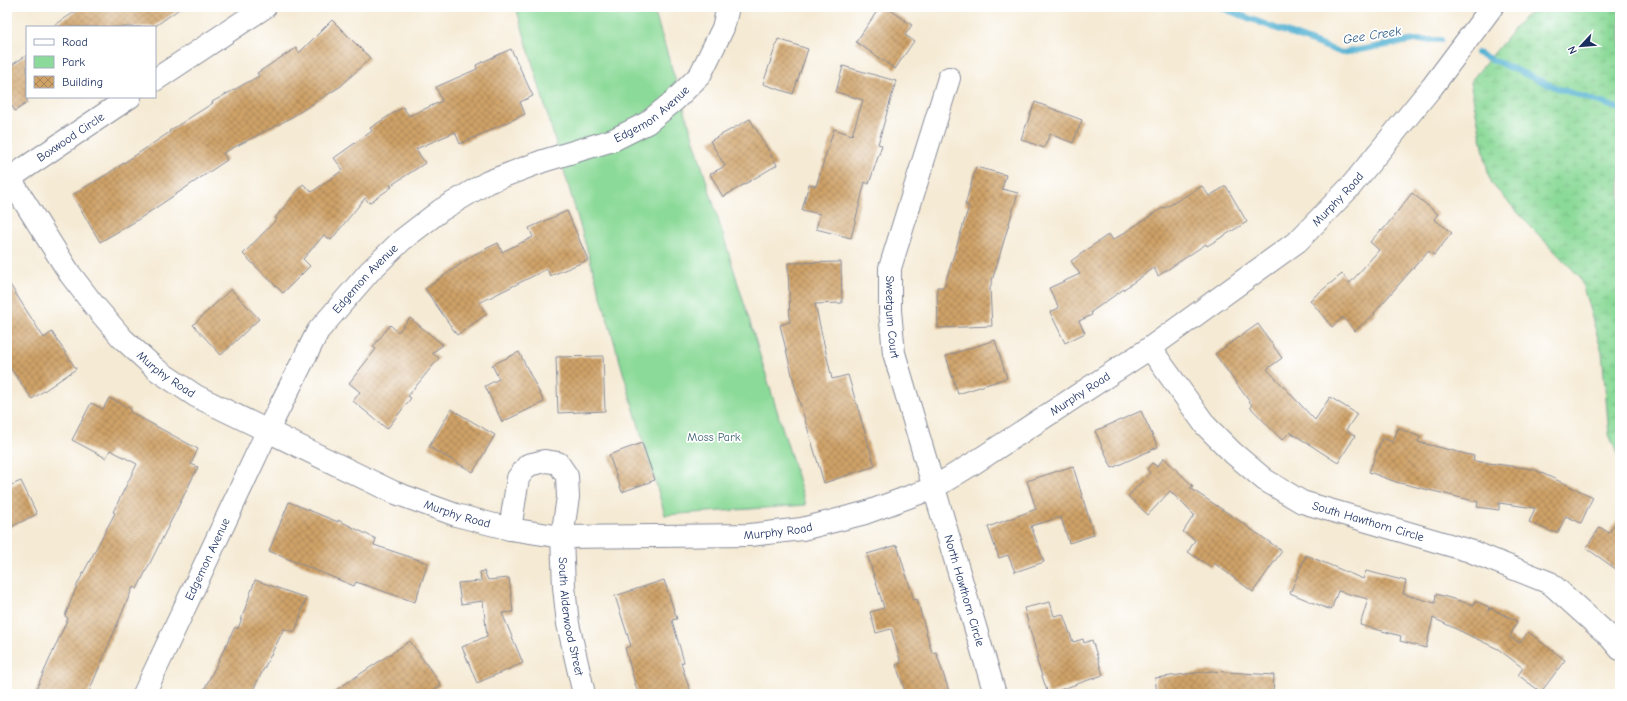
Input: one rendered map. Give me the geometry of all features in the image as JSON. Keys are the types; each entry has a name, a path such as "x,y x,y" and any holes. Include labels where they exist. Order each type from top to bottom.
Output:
{"street":[{"path":"156,79 265,7"},
{"name":"Edgemon Avenue","path":"144,694 268,430 318,332 369,272 402,240 441,210 488,182 543,161 613,140 647,123 675,100 700,75 723,28 728,7"},
{"name":"Murphy Road","path":"8,176 70,274 93,304 122,338 157,370 196,396 394,492 456,515 510,529 562,537 750,535 802,529 865,513 933,488 974,463 1150,348 1298,241 1352,186 1432,87 1492,7"},
{"name":"Sweetgum Court","path":"933,488 894,353 890,312 890,268 949,78"},
{"name":"Boxwood Circle","path":"8,176 128,98"},
{"name":"South Hawthorn Circle","path":"1150,348 1206,426 1233,454 1265,480 1302,502 1470,551 1550,583 1609,636 1620,649"},
{"name":"South Alderwood Street","path":"510,529 518,478 528,465 545,461 558,463 567,476 568,497 562,537 564,587 568,624 581,693"},
{"name":"North Hawthorn Circle","path":"933,488 995,694"}],"green space":[{"name":"Moss Park","path":"516,7 653,7 806,505 665,515"},
{"path":"1542,7 1620,7 1620,461 1609,434 1602,352 1580,277 1490,182 1470,82 1524,17"}],"building":[{"path":"82,7 182,7 155,26 54,26"},
{"path":"880,7 886,7 912,25 905,35 914,41 895,69 856,42"},
{"path":"332,20 370,58 341,86 287,120 223,153 227,160 136,221 100,242 72,195 106,175 170,132 169,131 213,103 212,102 259,76 257,73 296,48 299,53"},
{"path":"778,39 808,49 793,94 763,84"},
{"path":"511,49 533,96 520,102 525,114 460,144 455,132 416,149 425,163 390,186 392,187 369,203 365,198 331,240 324,235 303,259 310,266 283,293 243,254 277,219 275,218 303,184 312,192 343,170 334,158 372,131 370,128 403,107 409,116 442,101 436,87 477,69 476,65"},
{"path":"26,56 27,103 15,111 7,98 7,68"},
{"path":"843,66 896,81 878,144 882,145 869,184 865,182 851,238 816,229 820,214 802,210 809,184 816,186 834,129 852,135 863,100 836,92"},
{"path":"1035,102 1082,120 1073,143 1050,134 1044,148 1021,139"},
{"path":"750,119 777,165 723,197 710,174 725,166 710,141"},
{"path":"976,167 1006,175 1002,189 1018,193 990,288 992,326 938,328 937,287 944,287 969,206 965,205"},
{"path":"1202,186 1209,196 1226,186 1247,222 1207,246 1206,244 1158,276 1154,268 1091,312 1092,315 1079,321 1085,333 1065,343 1050,312 1059,308 1049,288 1080,274 1071,261 1109,234 1113,240 1164,207 1165,208"},
{"path":"1412,193 1438,214 1434,219 1452,233 1434,255 1428,251 1374,313 1375,314 1355,331 1343,317 1332,327 1310,300 1342,274 1350,283 1379,250 1370,242 1381,230 1382,231"},
{"path":"567,211 588,260 550,276 547,269 479,303 487,314 457,335 425,289 475,254 498,243 502,252 533,237 529,228"},
{"path":"841,262 842,303 815,304 832,379 848,375 875,466 824,483 795,387 780,325 790,322 788,263"},
{"path":"7,280 44,338 52,332 76,369 32,399 7,363"},
{"path":"231,289 259,319 221,355 193,325"},
{"path":"410,318 443,345 432,353 439,358 408,396 411,398 387,429 353,401 360,392 349,383 376,349 373,347 390,325 398,332"},
{"path":"1258,324 1282,358 1267,369 1315,420 1330,397 1357,414 1346,430 1355,436 1338,463 1290,432 1282,440 1250,407 1252,405 1215,354"},
{"path":"995,340 1007,378 958,394 946,356"},
{"path":"519,352 544,402 502,422 485,386 499,379 492,365"},
{"path":"603,356 605,411 558,413 556,357"},
{"path":"109,398 131,409 130,412 198,449 191,464 198,467 137,589 133,587 88,694 34,694 68,618 65,616 78,583 115,513 113,512 137,464 110,450 106,458 72,440 91,403 103,409"},
{"path":"451,409 495,435 473,472 429,447"},
{"path":"1141,411 1158,447 1112,468 1095,431"},
{"path":"1398,428 1420,437 1418,442 1474,456 1473,461 1533,469 1593,497 1581,523 1566,516 1558,532 1552,532 1529,522 1535,508 1499,503 1499,510 1477,507 1478,502 1396,482 1369,472 1382,438 1393,442"},
{"path":"642,443 655,480 622,492 609,455"},
{"path":"1164,458 1193,486 1190,488 1282,551 1253,592 1214,563 1211,567 1188,552 1195,540 1183,532 1194,515 1170,491 1148,515 1128,496 1150,473 1147,469 1152,463 1157,466"},
{"path":"1073,466 1094,535 1069,543 1061,517 1031,526 1044,562 1015,572 1008,555 999,558 988,527 1036,509 1027,481"},
{"path":"21,481 37,514 7,529 7,487"},
{"path":"289,502 338,522 338,520 376,539 374,545 428,563 415,602 356,582 354,586 269,551"},
{"path":"1620,516 1620,572 1586,548 1600,527 1609,533"},
{"path":"897,545 914,600 917,599 932,653 936,652 950,694 906,694 896,665 901,663 891,629 876,633 870,612 884,608 867,554"},
{"path":"1306,555 1363,579 1366,571 1406,581 1403,594 1435,603 1436,594 1474,605 1475,601 1489,607 1488,611 1490,608 1517,621 1510,637 1520,643 1528,632 1565,660 1541,692 1518,675 1523,668 1498,649 1433,618 1426,648 1400,641 1401,636 1360,625 1368,599 1338,591 1331,610 1290,593"},
{"path":"484,571 488,580 509,578 513,612 502,613 523,663 477,683 462,647 487,636 483,601 461,604 458,583 481,581 480,572"},
{"path":"255,580 306,598 295,632 284,629 251,694 202,694 235,627 238,629"},
{"path":"664,580 677,619 672,620 684,662 681,663 691,694 638,694 625,648 631,646 615,596"},
{"path":"1050,602 1054,616 1063,614 1073,642 1083,639 1084,643 1092,640 1103,675 1048,694 1036,658 1038,658 1024,608"},
{"path":"410,641 441,685 429,694 330,694"},
{"path":"1211,671 1274,675 1273,694 1157,694 1155,678"}],"waterway":[{"name":"Gee Creek","path":"1219,7 1342,53 1415,40 1441,40"},
{"name":"Gee Creek","path":"1477,53 1557,88 1620,109"}]}
